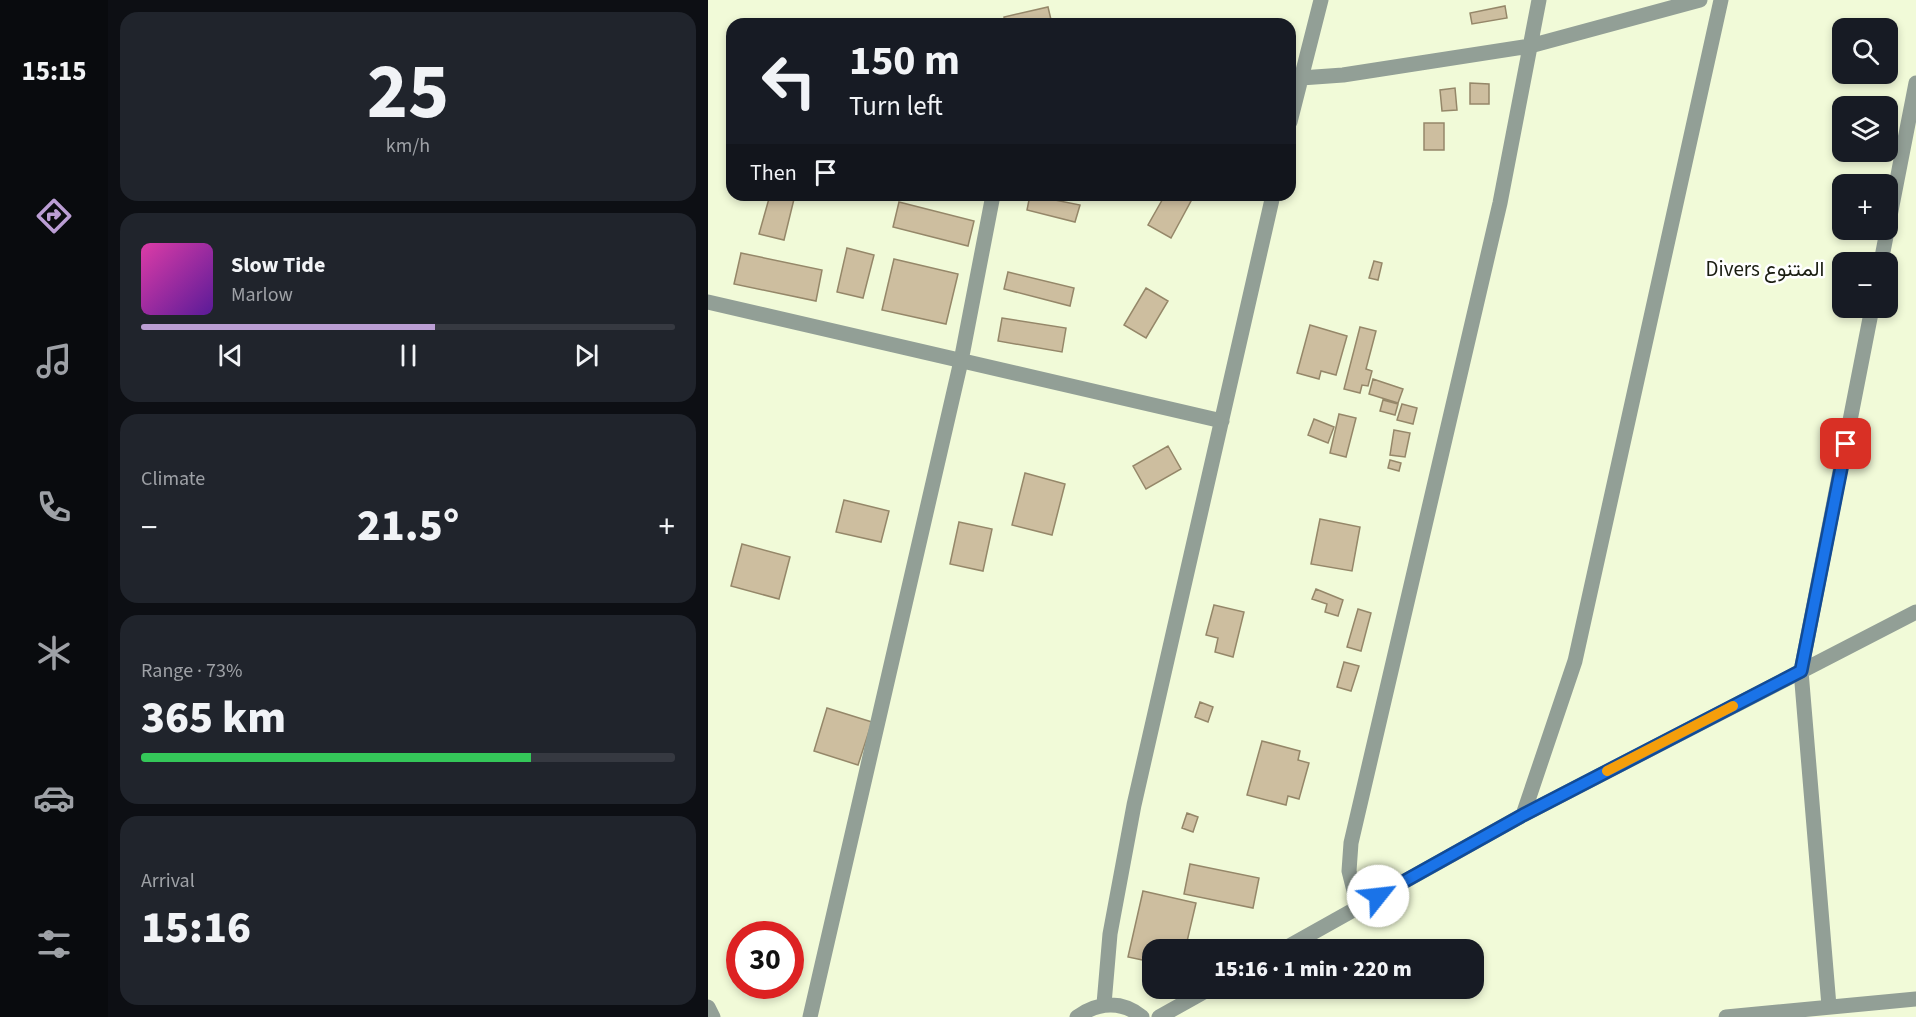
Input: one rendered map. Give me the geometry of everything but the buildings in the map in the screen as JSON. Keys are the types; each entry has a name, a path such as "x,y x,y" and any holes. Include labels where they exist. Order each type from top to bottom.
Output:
{"street":[{"path":"1296,98 1321,0"},
{"path":"1358,907 1349,871 1351,843 1500,203 1539,0"},
{"path":"1301,78 1343,75 1530,46 1700,0"},
{"path":"1523,815 1575,662 1721,0"},
{"path":"1883,252 1916,83"},
{"path":"810,1017 961,361 992,201"},
{"path":"1104,1004 1110,934 1134,805 1272,201"},
{"path":"708,302 1222,420"},
{"path":"1829,1006 1801,671 1870,318"},
{"path":"1301,939 1523,815 1916,612"},
{"path":"1159,1017 1191,999"},
{"path":"1726,1017 1916,999"},
{"path":"1882,1001 1884,1017"},
{"path":"1077,1017 1087,1010 1104,1004 1122,1005 1142,1017"},
{"path":"708,1007 713,1017"}],"slow traffic":[{"path":"1607,771 1733,706"}],"district":[{"name":"Divers المتنوع","path":"1765,269"}],"route":[{"path":"1378,896 1523,815 1801,671 1846,444"}]}
